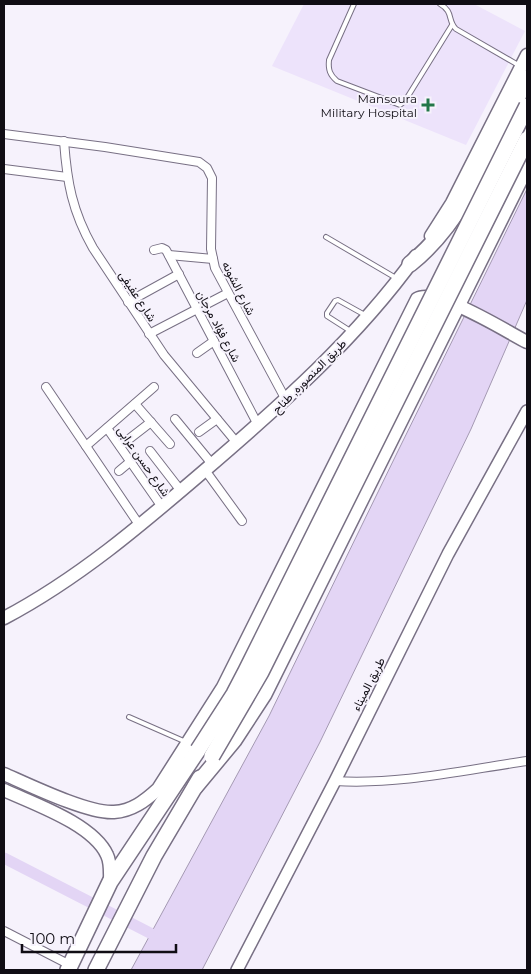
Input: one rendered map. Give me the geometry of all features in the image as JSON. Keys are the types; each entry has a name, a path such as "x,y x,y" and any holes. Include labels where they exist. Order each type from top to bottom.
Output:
{"highway":[{"path":"410,264 432,244 461,207 498,136 525,67"},
{"path":"69,967 109,884 192,746 234,694 527,106"},
{"path":"96,970 154,856 261,672 527,139"},
{"path":"195,787 234,740 264,694 462,307 527,165"}],"main road":[{"name":"طريق المنصوره, طناح","path":"4,618 80,572 140,526 286,400 353,332 410,264 452,204 525,67"},
{"path":"462,307 450,293 450,283 527,123"},
{"path":"4,774 96,811 114,812 130,809 145,801 158,789 192,746 415,303 425,296 462,307 525,341"},
{"path":"4,790 78,825 92,834 107,855 109,862 109,884"}],"street":[{"path":"4,134 64,141"},
{"name":"شارع الشونه","path":"64,141 199,162 207,168 212,178 212,259 215,268 286,400"},
{"name":"شارع عفيفى","path":"64,141 67,177 76,210 85,233 128,302 171,365 237,443"},
{"path":"4,169 67,177"},
{"path":"154,250 164,248 169,255 212,259"},
{"name":"شارع فؤاد مرجان","path":"169,255 258,425"},
{"path":"128,302 179,274"},
{"path":"149,334 228,293"},
{"path":"197,353 214,342"},
{"path":"46,387 140,526"},
{"path":"86,446 154,387"},
{"path":"135,404 170,444"},
{"name":"طريق الميناء","path":"237,970 335,781 448,554 527,411"},
{"path":"199,432 217,418"},
{"path":"175,419 242,521"},
{"path":"120,446 151,422"},
{"name":"شارع حسن عرابى","path":"108,428 162,507"},
{"path":"150,451 181,491"},
{"path":"119,471 131,462"},
{"path":"335,781 369,782 398,780 527,760"},
{"path":"4,931 69,967"}],"lane":[{"path":"354,4 329,60 328,68 331,76 337,81 400,105 452,25"},
{"path":"440,4 449,10 452,25 456,30 525,67"},
{"path":"326,238 398,279"},
{"path":"353,332 327,316 335,301 338,300 367,316"},
{"path":"129,717 192,746"}],"shaded area":[{"name":"Mansoura Military Hospital","path":"304,4 474,4 525,31 466,145 272,66"},
{"path":"527,189 527,300 471,429 320,742 202,970 131,970 269,716"}],"waterway":[{"path":"4,858 150,933"}],"place":[{"name":"Mansoura Military Hospital","path":"428,105"}]}
